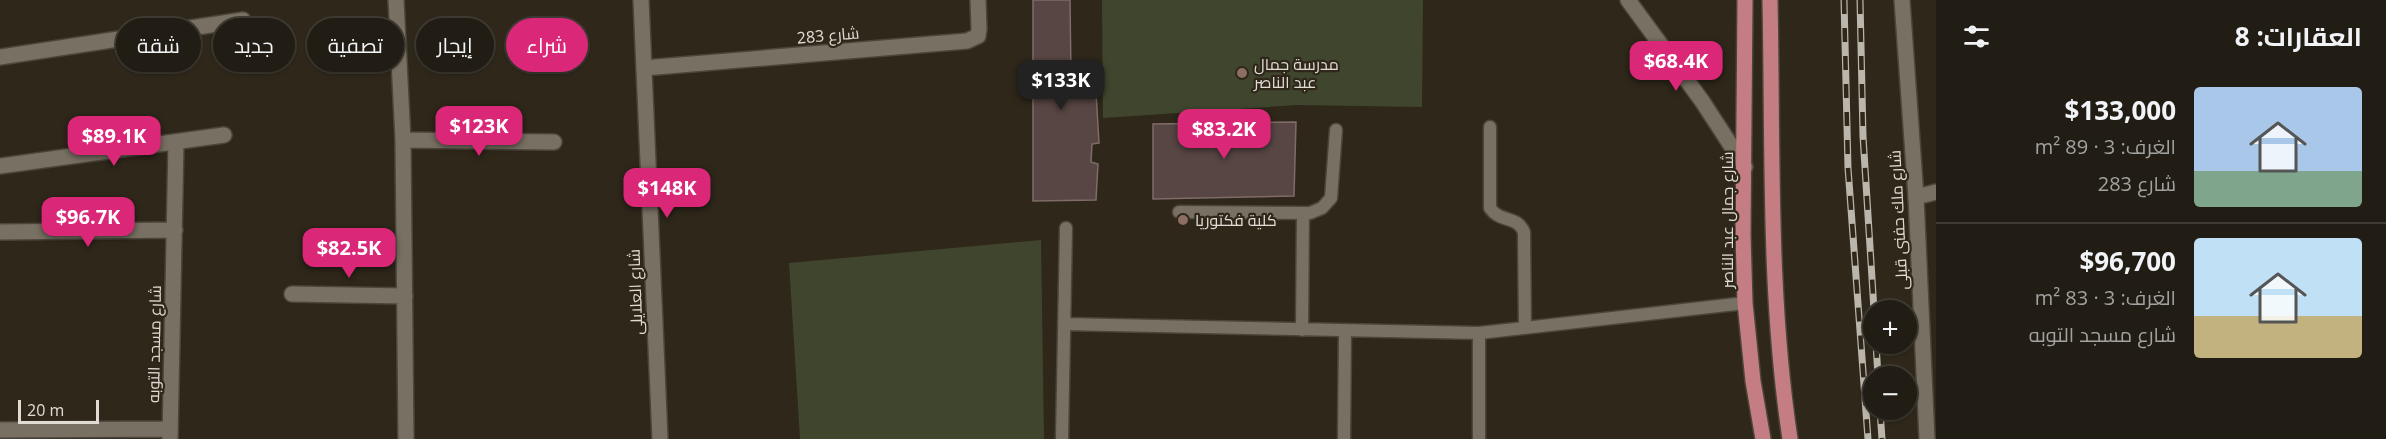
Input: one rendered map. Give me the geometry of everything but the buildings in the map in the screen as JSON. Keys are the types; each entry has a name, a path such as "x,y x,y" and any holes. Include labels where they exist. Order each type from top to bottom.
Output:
{"main road":[{"name":"شارع جمال عبد الناصر","path":"1745,0 1743,235 1745,303 1753,381 1763,439"},
{"path":"1770,0 1776,314 1782,384 1790,439"}],"street":[{"path":"396,0 403,140 406,439"},
{"name":"شارع العلايلى","path":"641,0 660,439"},
{"name":"شارع 283","path":"644,68 968,41 978,36 978,0"},
{"path":"1628,0 1702,101 1745,167"},
{"name":"شارع ملك حفنى قبلى","path":"1902,0 1930,429"},
{"path":"0,57 213,25"},
{"path":"0,166 224,135"},
{"path":"403,140 554,142"},
{"name":"شارع مسجد التوبه","path":"170,434 176,142"},
{"path":"1916,197 1936,192"},
{"path":"0,232 175,230"},
{"path":"292,294 405,297"},
{"path":"0,430 170,434"}],"lane":[{"path":"1490,127 1491,208 1503,219 1513,219 1521,225 1524,232 1525,328"},
{"path":"1179,212 1310,213 1322,208 1331,198 1336,130"},
{"path":"1302,330 1304,213"},
{"path":"1062,439 1066,228"},
{"path":"1065,324 1479,333 1745,303"},
{"path":"1344,439 1345,331"},
{"path":"1479,333 1479,439"}],"green space":[{"path":"1102,0 1423,0 1422,107 1297,105 1103,118"},
{"path":"1041,240 1044,439 800,439 789,263"}],"railway":[{"path":"1844,0 1848,168 1868,439"},
{"path":"1860,0 1863,136 1873,300"},
{"path":"1877,354 1877,366"},
{"path":"1881,420 1882,439"}],"place":[{"name":"مدرسة جمال عبد الناصر","path":"1242,73"},
{"name":"كلية فكتوريا","path":"1183,220"}]}
